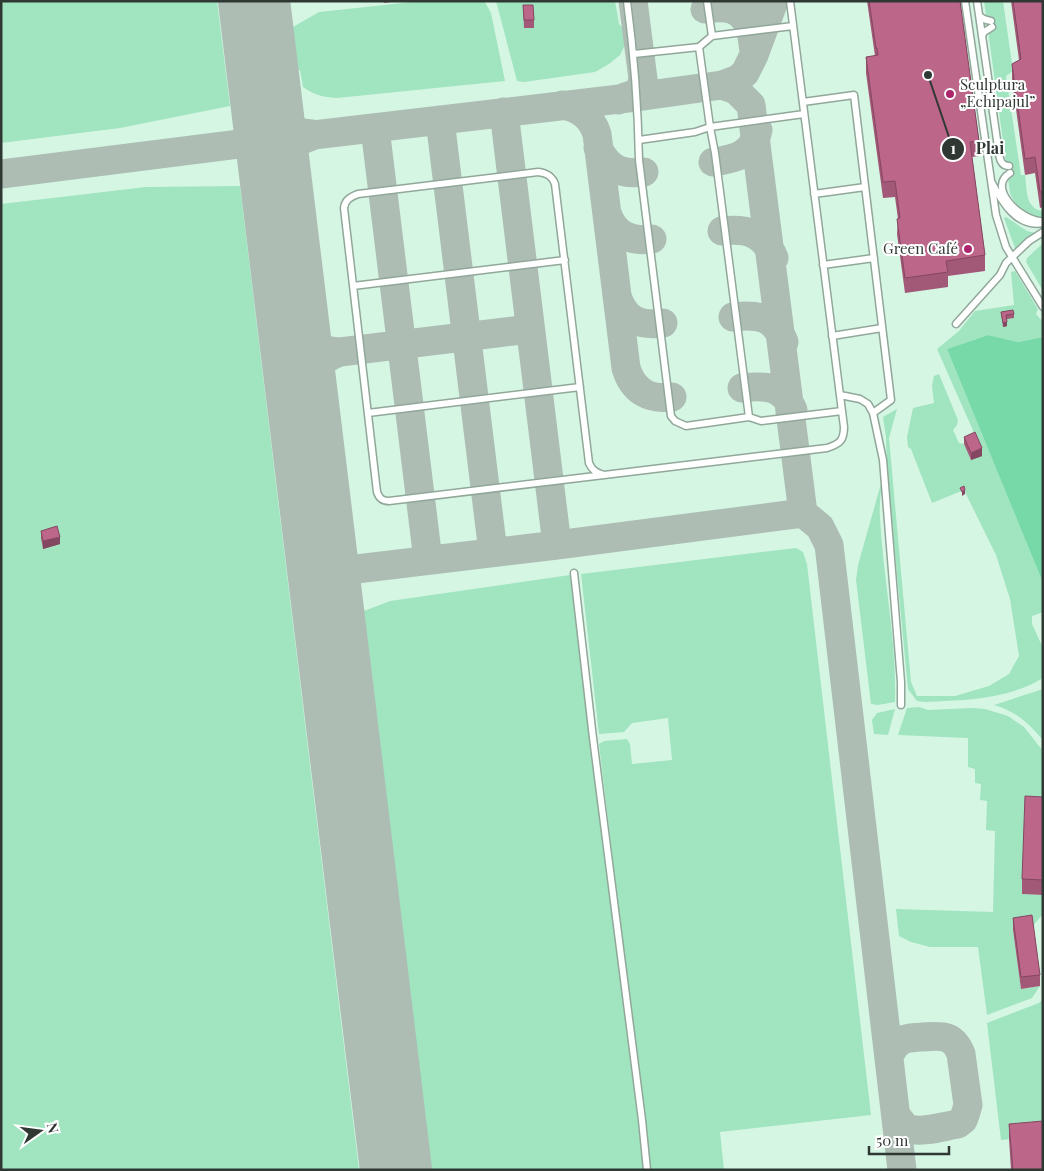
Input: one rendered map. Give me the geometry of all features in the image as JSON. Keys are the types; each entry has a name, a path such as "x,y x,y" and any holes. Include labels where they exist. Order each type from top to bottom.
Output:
{"lane":[{"path":"627,1 634,54 639,160 671,416 675,421 686,426 749,417 761,421 842,411"},
{"path":"708,1 712,36"},
{"path":"578,478 587,472 589,463 555,184 549,174 538,172 377,192 352,196 344,203 377,492 384,501 604,475 827,448 836,446 842,440 844,434 842,411 790,1"},
{"path":"965,1 996,215 1006,247 1043,307"},
{"path":"977,1 1000,158 1004,166 1010,169 1003,183 1006,199 1012,206 1028,217 1043,222"},
{"path":"979,14 991,24 982,36"},
{"path":"634,54 699,47 712,36 793,26"},
{"path":"699,47 715,153 749,417"},
{"path":"802,102 854,96 891,400 873,413"},
{"path":"639,140 695,132 710,127 804,114"},
{"path":"990,178 1003,202 1015,216 1030,224 1043,222"},
{"path":"814,194 865,187"},
{"path":"956,324 1000,275 1012,256 1043,232"},
{"path":"823,265 874,258"},
{"path":"353,286 565,260"},
{"path":"832,336 882,328"},
{"path":"368,413 580,387"},
{"path":"840,395 860,399 868,404 873,413 883,460 901,682 901,705"},
{"path":"589,463 594,470 604,475"},
{"path":"574,573 647,1170"}],"shaded area":[{"path":"1,1 1043,1 1043,243 1027,258 1026,262 1043,291 1043,337 1018,342 988,335 948,349 1043,583 1043,1170 1,1170"}],"green space":[{"path":"1,1 217,1 230,106 120,128 1,143"},
{"path":"422,1 485,2 491,13 505,81 337,98 319,95 303,87 300,70 298,70 293,27 319,12"},
{"path":"496,1 615,1 619,24 628,34 628,39 620,55 595,72 524,82 517,81"},
{"path":"984,1 1003,1 1013,71 1006,76 1021,175 1025,175 1030,202 1037,209 1043,211 1043,218 1032,217 1023,211 1010,193"},
{"path":"240,186 359,1170 1,1170 1,204 146,187"},
{"path":"1006,217 1027,231 1039,234 1016,251 1004,218"},
{"path":"1043,243 1043,291 1026,262 1027,258"},
{"path":"1015,271 1038,309 1036,314 1043,322 1043,337 1018,342 988,335 947,349 1043,583 1043,612 1032,616 1032,624 1043,648 1043,678 1030,685 1001,695 950,701 917,701 908,689 883,417 897,409 889,438 911,682 917,696 955,696 989,686 1009,674 1019,656 1010,599 996,555 964,490 932,503 911,449 908,447 907,437 913,408 934,403 932,386 934,376 939,374 958,420 953,430 959,443 964,444 971,460 975,435 937,349 959,331 975,311 1014,305 1011,272"},
{"path":"988,335 1018,342 1043,337 1043,583 947,349"},
{"path":"882,480 880,518 894,656 895,702 878,705 871,704 856,580 858,565"},
{"path":"796,548 803,552 807,564 871,1115 720,1132 724,1170 650,1170 599,744 604,741 627,739 630,744 632,764 672,760 668,718 632,723 624,732 599,734 581,574"},
{"path":"570,575 644,1170 431,1170 364,611 390,601"},
{"path":"1043,689 1043,740 1021,718 994,705"},
{"path":"919,707 928,710 985,709 1008,716 1024,727 1043,751 1043,812 1022,894 1043,895 1043,914 1032,927 1013,930 1021,989 1040,986 1032,998 987,1015 978,947 930,947 911,942 899,936 896,909 993,912 995,831 986,830 987,801 980,800 981,784 975,783 975,769 968,767 968,738 898,735 907,708"},
{"path":"895,709 888,735 874,734 872,720 877,713"},
{"path":"1043,999 1043,1136 1001,1140 987,1023 1039,1003"}],"building":[{"path":"869,1 960,1 979,141 970,142 985,255 946,261 948,272 905,278 897,219 900,218 895,181 883,182 866,57 878,55"},
{"path":"1013,1 1043,1 1043,192 1040,192 1035,157 1025,159 1012,64 1021,59"},
{"path":"523,5 533,5 534,20 524,20"},
{"path":"1013,310 1014,314 1006,315 1007,322 1003,323 1001,312"},
{"path":"975,432 982,448 971,453 964,437"},
{"path":"964,486 965,490 962,492 960,488"},
{"path":"57,526 60,537 43,541 41,531"},
{"path":"1025,796 1043,797 1043,880 1022,879"},
{"path":"1032,915 1040,975 1021,977 1013,918"},
{"path":"1043,1121 1043,1170 1013,1170 1009,1124"}],"taxiway":[{"path":"618,100 637,92 643,79 633,1"},
{"path":"747,1 754,51"},
{"path":"1,174 722,85 738,79 745,73 754,55 774,1"},
{"path":"705,9 727,8 738,12 751,29"},
{"path":"323,573 803,513 751,105 736,90 722,85"},
{"path":"266,98 273,113 288,128 312,134"},
{"path":"562,105 574,108 584,114 591,122 597,134 626,368 629,376 638,388 649,395 664,398 672,397"},
{"path":"504,112 557,545"},
{"path":"440,120 493,552"},
{"path":"375,128 428,560"},
{"path":"713,162 742,154 752,145 758,130"},
{"path":"276,185 279,167 285,154 295,144 312,136"},
{"path":"598,148 611,166 616,169 636,173 644,172"},
{"path":"607,213 614,227 624,235 630,238 652,239"},
{"path":"722,231 739,230 754,234 765,243 774,258"},
{"path":"617,296 624,311 634,320 654,324 663,323"},
{"path":"292,311 299,328 308,341 321,349 340,352"},
{"path":"733,317 750,316 764,319 775,327 784,342"},
{"path":"302,396 315,368 325,359 340,352 530,329"},
{"path":"742,388 766,387 773,389 784,396 793,410"},
{"path":"803,513 820,527 829,545 902,1170"},
{"path":"889,1056 897,1044 906,1039 934,1036 950,1039 958,1047 961,1054 968,1105 963,1120 958,1124 927,1130 908,1128 896,1115"}],"runway":[{"path":"254,1 396,1170"}],"place":[{"name":"Plai","path":"928,75"},
{"name":"Sculptura „Echipajul”","path":"950,94"},
{"name":"Green Café","path":"968,249"}]}
